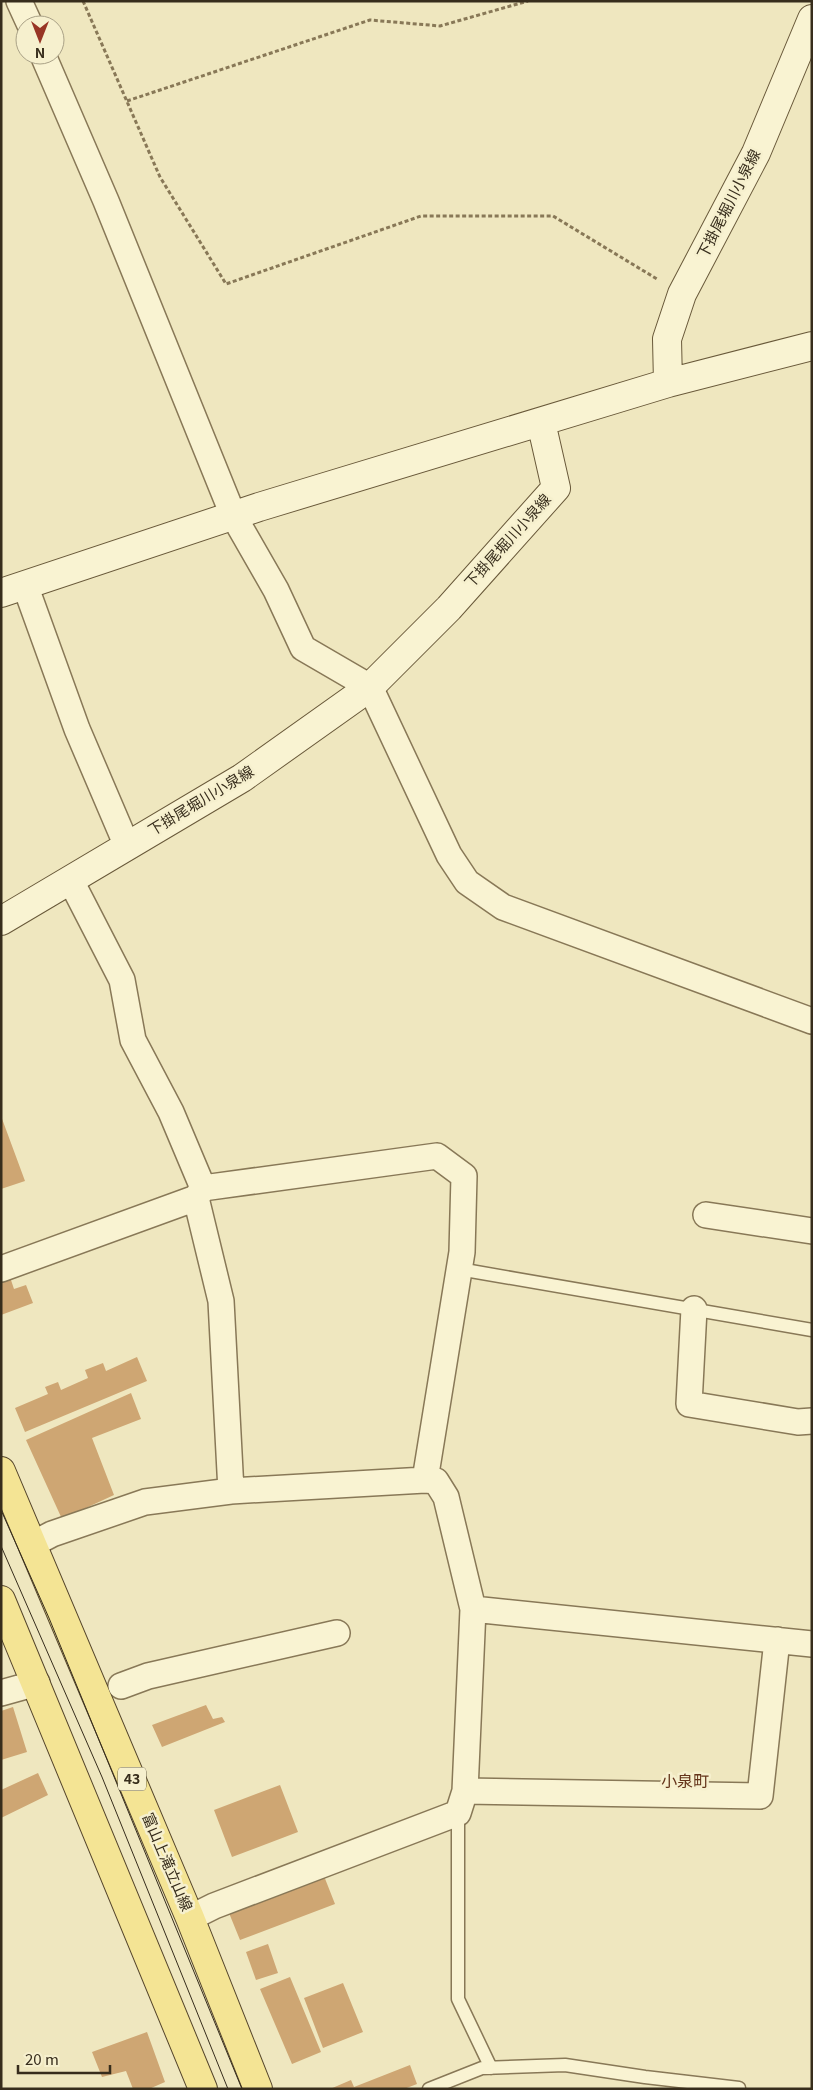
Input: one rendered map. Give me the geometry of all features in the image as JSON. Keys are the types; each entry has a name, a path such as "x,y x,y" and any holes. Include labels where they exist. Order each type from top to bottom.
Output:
{"main road":[{"name":"下掛尾堀川小泉線","path":"668,383 667,339 682,294 756,153 812,19"},
{"path":"13,589 232,515 668,383 812,346"},
{"name":"下掛尾堀川小泉線","path":"1,921 242,778 370,687 448,608 556,488 541,422"},
{"name":"富山上滝立山線","path":"1,1471 190,1918 258,2089"},
{"path":"1,1600 37,1683 203,2089"}],"street":[{"path":"19,1 25,15"},
{"path":"46,65 106,201 232,515 276,590 303,648 370,687 449,855 467,882 503,907 812,1021"},
{"path":"13,589 77,729 127,846"},
{"path":"71,881 122,980 133,1040 171,1112 199,1193 220,1301 231,1491"},
{"path":"1,1269 199,1193 437,1156 464,1176 462,1252 424,1480"},
{"path":"706,1216 812,1230"},
{"path":"694,1309 689,1404 798,1422 812,1422"},
{"path":"33,1544 52,1534 144,1502 231,1491 424,1480 436,1481 446,1497 473,1609 462,1802"},
{"path":"473,1609 812,1644"},
{"path":"121,1686 148,1676 337,1633"},
{"path":"190,1918 214,1906 462,1802 760,1796 777,1640"},
{"path":"1,1693 37,1683"}],"lane":[{"path":"459,1269 812,1330"},
{"path":"462,1802 458,1999 492,2068"},
{"path":"429,2089 482,2068 565,2064 645,2077 739,2088"}],"path":[{"path":"127,101 370,20 440,26 528,1"},
{"path":"85,2 160,177 226,284 421,216 553,216 682,294"}],"building":[{"path":"1,1116 25,1181 1,1189"},
{"path":"10,1277 14,1289 26,1285 33,1303 1,1315 1,1280"},
{"path":"137,1357 147,1381 25,1432 15,1408 48,1394 45,1387 58,1382 61,1390 88,1378 85,1370 103,1363 106,1371"},
{"path":"131,1393 141,1419 92,1438 114,1495 62,1519 26,1440"},
{"path":"206,1705 213,1719 222,1717 225,1722 162,1747 152,1725"},
{"path":"13,1707 27,1752 1,1760 1,1711"},
{"path":"38,1773 48,1795 1,1818 1,1790"},
{"path":"280,1785 298,1832 232,1857 214,1810"},
{"path":"324,1876 335,1904 240,1940 229,1913"},
{"path":"268,1944 278,1973 256,1980 246,1952"},
{"path":"290,1977 321,2052 292,2064 260,1989"},
{"path":"343,1983 363,2032 323,2048 304,1998"},
{"path":"147,2032 165,2082 149,2089 133,2089 126,2071 102,2077 92,2052"},
{"path":"410,2065 417,2084 404,2089 330,2089 351,2080 354,2087"}],"tram line":[{"path":"1,1510 49,1618 242,2089"},
{"path":"1,1546 102,1777 228,2089"}],"district":[{"name":"小泉町","path":"685,1781"}]}
